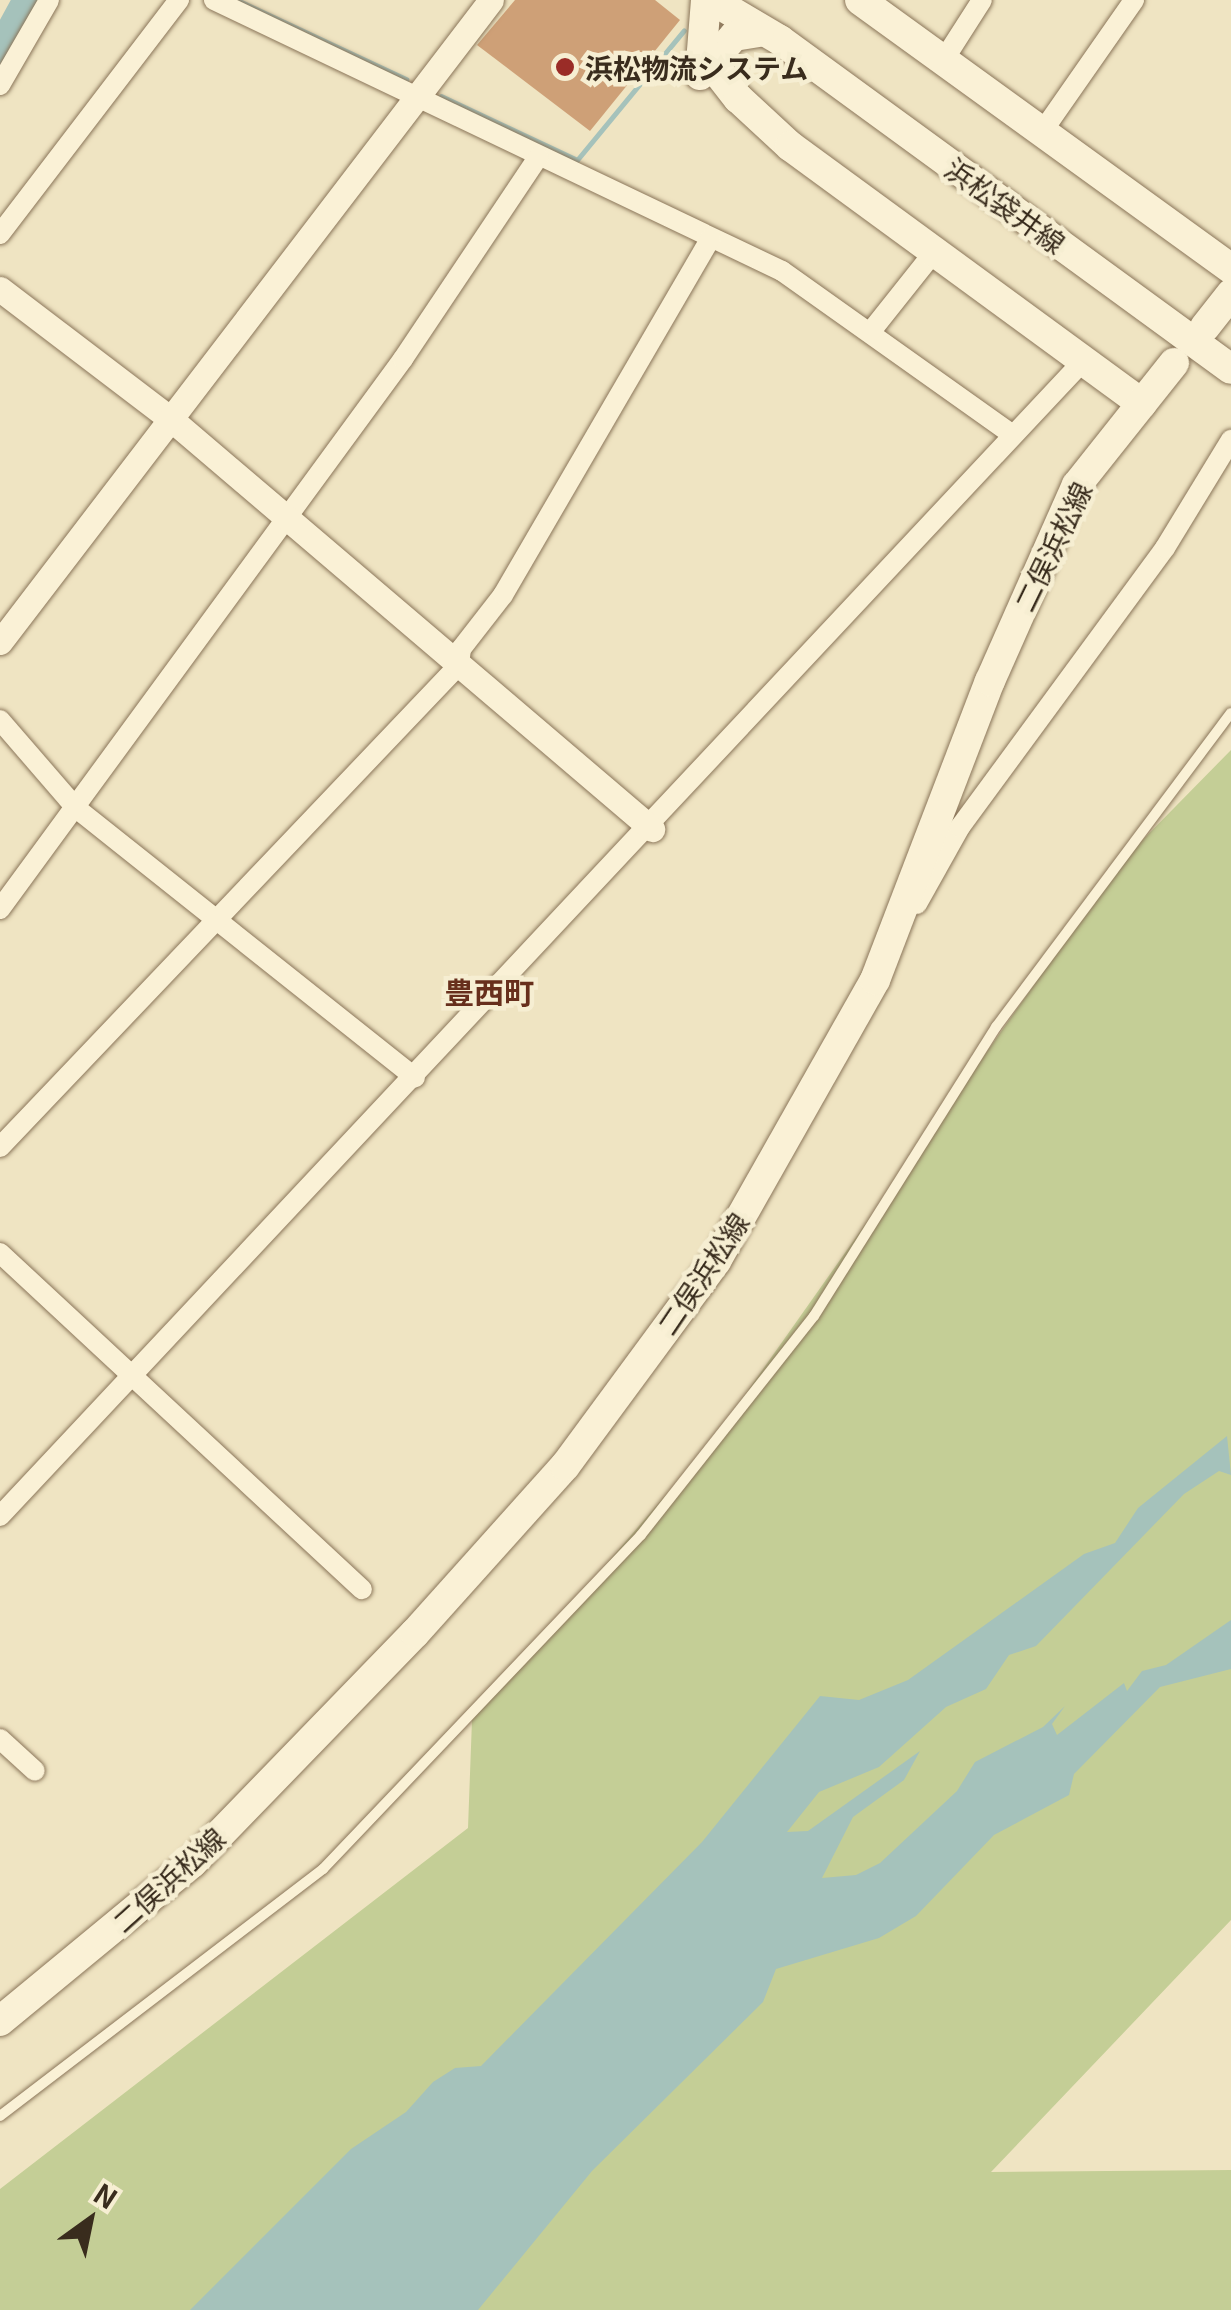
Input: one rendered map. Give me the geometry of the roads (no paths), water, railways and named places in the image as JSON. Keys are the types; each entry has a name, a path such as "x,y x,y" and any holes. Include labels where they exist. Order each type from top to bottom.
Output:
{"main road":[{"path":"728,0 699,60 705,88 1142,404"},
{"name":"浜松袋井線","path":"728,0 770,36 1231,369"},
{"path":"860,0 1231,270"},
{"path":"770,36 726,42 719,74 790,146"},
{"path":"1204,327 1231,294"},
{"name":"二俣浜松線","path":"0,2022 192,1863 565,1466 716,1261 875,980 1036,574 1077,485 1174,363"}],"street":[{"path":"0,85 49,0"},
{"path":"0,234 179,0"},
{"path":"214,0 782,271 872,330 1013,435"},
{"path":"0,642 491,0"},
{"path":"943,61 982,0"},
{"path":"1042,132 1134,0"},
{"path":"0,909 286,515 538,157"},
{"path":"0,1147 459,665 461,649 503,595 711,238"},
{"path":"872,330 934,252"},
{"path":"0,289 172,420 652,829"},
{"path":"0,1516 652,829 1084,360"},
{"path":"875,980 960,827 1165,548 1231,440"},
{"path":"0,720 76,808 415,1078"},
{"path":"0,1253 362,1590"},
{"path":"0,1739 35,1770"}],"lane":[{"path":"0,2116 322,1869 616,1564 814,1316 996,1028 1231,713"}],"water":[{"path":"1227,1436 1231,1475 1219,1471 1184,1494 1036,1646 1009,1655 986,1689 946,1707 879,1767 819,1792 787,1832 808,1831 920,1751 904,1780 853,1817 822,1878 856,1875 880,1863 957,1791 975,1762 1043,1727 1065,1706 1052,1724 1057,1735 1124,1683 1127,1691 1142,1671 1166,1665 1231,1620 1231,1669 1160,1687 1074,1774 1069,1795 994,1835 916,1916 879,1938 776,1969 763,2002 592,2171 478,2310 190,2310 351,2149 406,2112 433,2082 455,2068 481,2066 702,1842 820,1696 859,1700 908,1680 1084,1554 1115,1543 1138,1508"}],"waterway":[{"path":"0,53 29,0"},
{"path":"237,0 406,79"},
{"path":"441,96 577,160 684,30"}],"place":[{"name":"浜松物流システム","path":"565,67"}],"district":[{"name":"豊西町","path":"489,991"}]}
